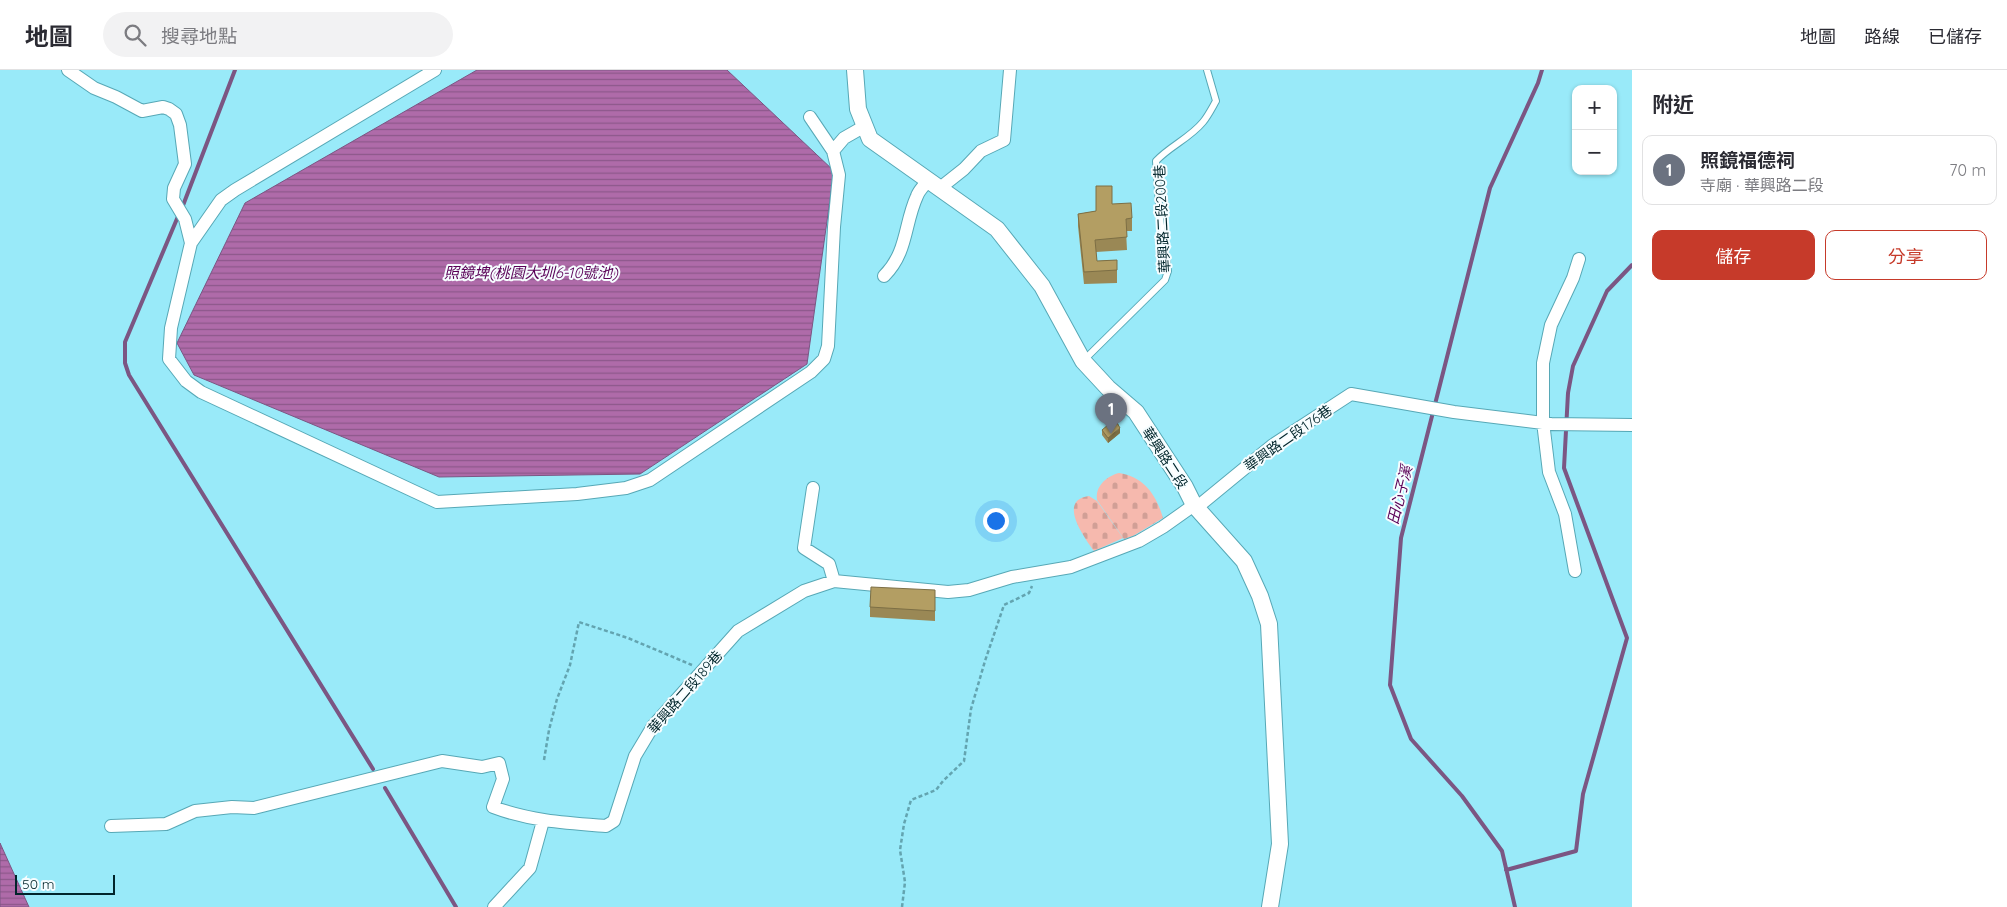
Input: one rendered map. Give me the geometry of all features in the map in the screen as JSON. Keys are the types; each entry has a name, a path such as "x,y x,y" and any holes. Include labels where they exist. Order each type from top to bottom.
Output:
{"street":[{"path":"68,70 94,88 116,96 142,111 163,107 169,108 176,114 180,125 185,164 174,188 173,199 185,220 191,243"},
{"path":"435,70 221,200 191,243 174,312 169,359 186,381 201,392 437,502 576,494 626,488 650,480 811,372 824,359 828,346 834,227 839,175 833,151 810,117"},
{"name":"華興路二段","path":"855,70 858,109 870,139 997,229 1042,286 1083,361 1108,388 1136,412 1185,487 1194,505 1244,561 1260,596 1269,624 1280,844 1270,907"},
{"path":"884,276 894,266 904,244 917,196 934,184 964,169 981,151 1004,140 1010,70"},
{"path":"833,151 844,138 865,126"},
{"path":"1575,570 1566,514 1549,472 1542,422 1542,363 1551,325 1573,278 1579,259"},
{"name":"華興路二段176巷","path":"1194,505 1201,504 1273,445 1352,394 1454,412 1557,424 1632,425"},
{"path":"813,488 804,548 829,564 834,581"},
{"name":"華興路二段189巷","path":"110,826 166,824 195,810 232,807 254,808 442,762 482,767 499,764 503,779 493,807 517,816 543,821 606,826 614,821 635,756 653,726 738,632 804,591 834,581 948,592 969,590 1012,578 1071,567 1139,541 1194,505"},
{"path":"494,907 530,868 543,821"}],"lane":[{"name":"華興路二段200巷","path":"1083,361 1165,280 1168,271 1160,219 1156,161 1164,152 1176,146 1204,122 1216,101 1207,70"}],"path":[{"path":"902,907 905,882 900,850 904,824 911,800 936,790 964,762 971,709 1004,605 1029,593 1037,573"},
{"path":"544,760 549,730 570,665 579,622 628,638 705,670"}],"green space":[{"path":"1119,473 1135,478 1148,488 1157,501 1163,518 1133,536 1124,539 1097,500 1098,490 1103,482"},
{"path":"1089,496 1097,501 1123,538 1094,551 1084,537 1074,511 1075,504 1080,499"}],"water":[{"name":"照鏡埤(桃園大圳6-10號池)","path":"477,70 727,70 834,171 807,364 640,474 439,477 194,375 177,343 245,203"},
{"path":"0,843 29,907 0,907"}],"building":[{"path":"1096,186 1112,186 1112,204 1131,203 1132,218 1126,219 1127,237 1095,240 1097,261 1117,260 1117,270 1084,272 1078,214 1096,211"},
{"path":"1115,419 1120,428 1108,438 1102,430"},
{"path":"871,587 935,590 935,611 870,607"}],"waterway":[{"path":"182,208 235,70"},
{"name":"田心子溪","path":"1515,907 1502,851 1462,796 1411,739 1390,685 1401,538 1490,188 1538,83 1542,70"},
{"path":"179,214 125,342 125,363 129,375 373,769"},
{"path":"1506,870 1576,851 1583,794 1627,638 1564,468 1568,393 1573,366 1607,291 1632,265"},
{"path":"385,788 456,907"}],"place":[{"name":"照鏡福德祠","path":"1111,434"}]}
